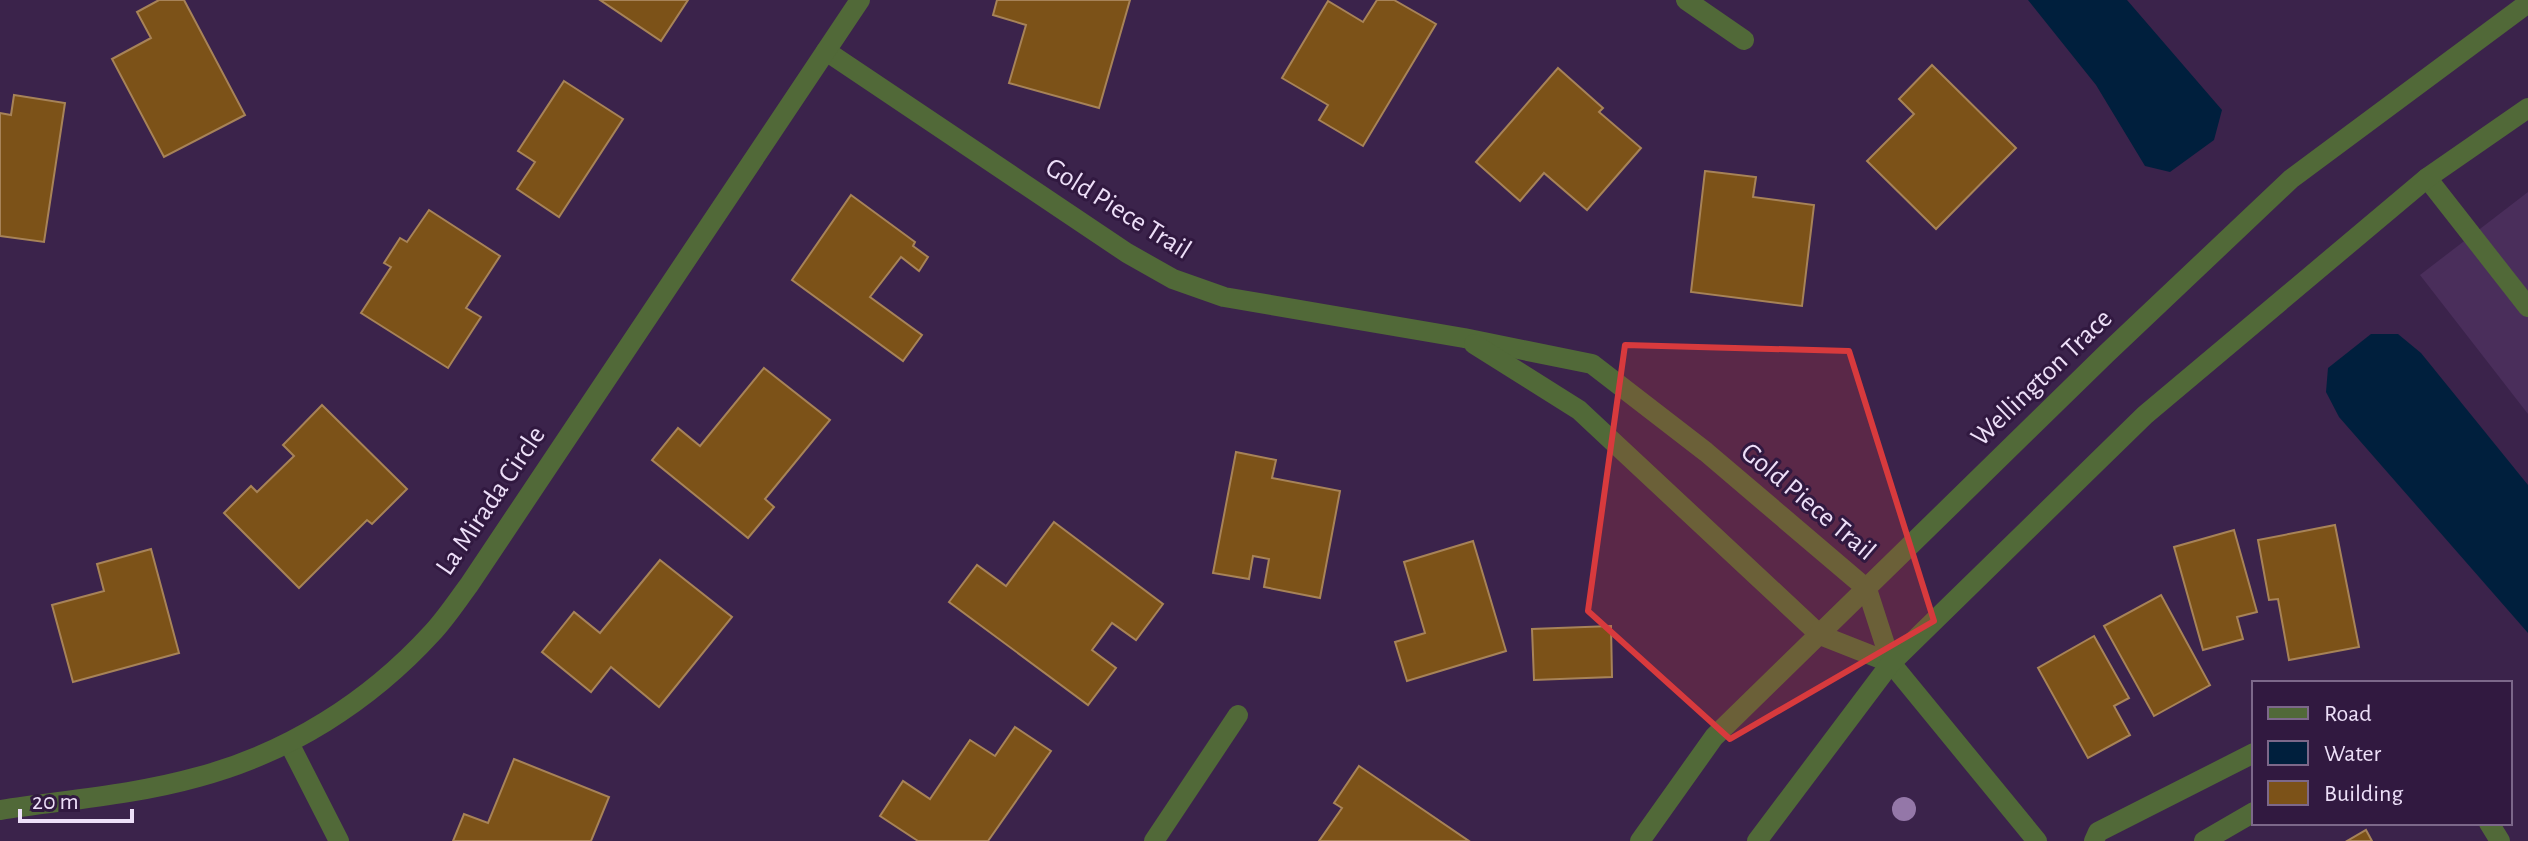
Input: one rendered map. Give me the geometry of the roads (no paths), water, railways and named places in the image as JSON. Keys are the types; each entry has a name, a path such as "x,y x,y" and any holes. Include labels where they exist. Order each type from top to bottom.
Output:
{"street":[{"name":"La Mirada Circle","path":"0,810 199,777 260,757 338,715 389,677 434,631 478,572 860,0"},
{"path":"1686,0 1744,40"},
{"name":"Wellington Trace","path":"1640,841 1714,737 2106,354 2291,179 2528,3"},
{"name":"Gold Piece Trail","path":"826,51 1127,253 1173,279 1224,297 1464,338 1592,364 1706,452 1867,589 1891,663"},
{"path":"1757,841 1891,663 2145,415 2427,178 2528,108"},
{"path":"2427,178 2528,307"},
{"name":"Gold Piece Trail","path":"1464,338 1579,410 1820,635 1891,663"},
{"path":"1891,663 2037,841"},
{"path":"1154,841 1238,715"},
{"path":"289,743 339,841"},
{"path":"2094,841 2098,832 2252,754"},
{"path":"2204,841 2252,813"}],"water":[{"path":"2028,0 2127,0 2222,110 2214,140 2170,172 2145,166 2096,85"},
{"path":"2371,334 2398,334 2421,353 2528,485 2528,633 2339,417 2326,392 2328,368"}]}
